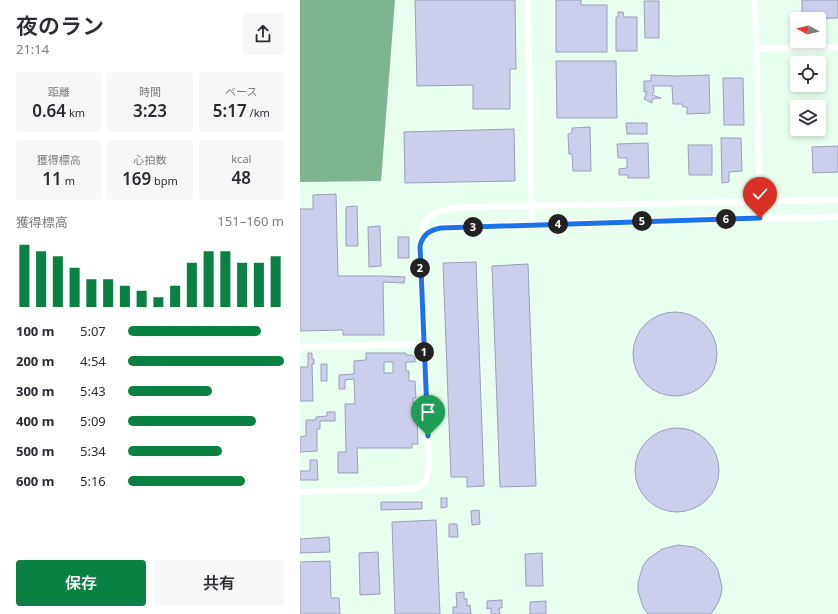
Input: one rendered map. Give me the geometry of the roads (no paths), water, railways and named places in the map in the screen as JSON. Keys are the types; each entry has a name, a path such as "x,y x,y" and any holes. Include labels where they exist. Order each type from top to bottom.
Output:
{"street":[{"path":"528,0 532,225"},
{"path":"755,0 760,218"},
{"path":"756,49 838,47"},
{"path":"300,492 403,490 421,487 428,476 429,463 420,234 422,226 434,213 467,207 838,200"},
{"path":"420,246 424,236 434,229 441,228 838,217"},
{"path":"300,347 424,344"}]}
